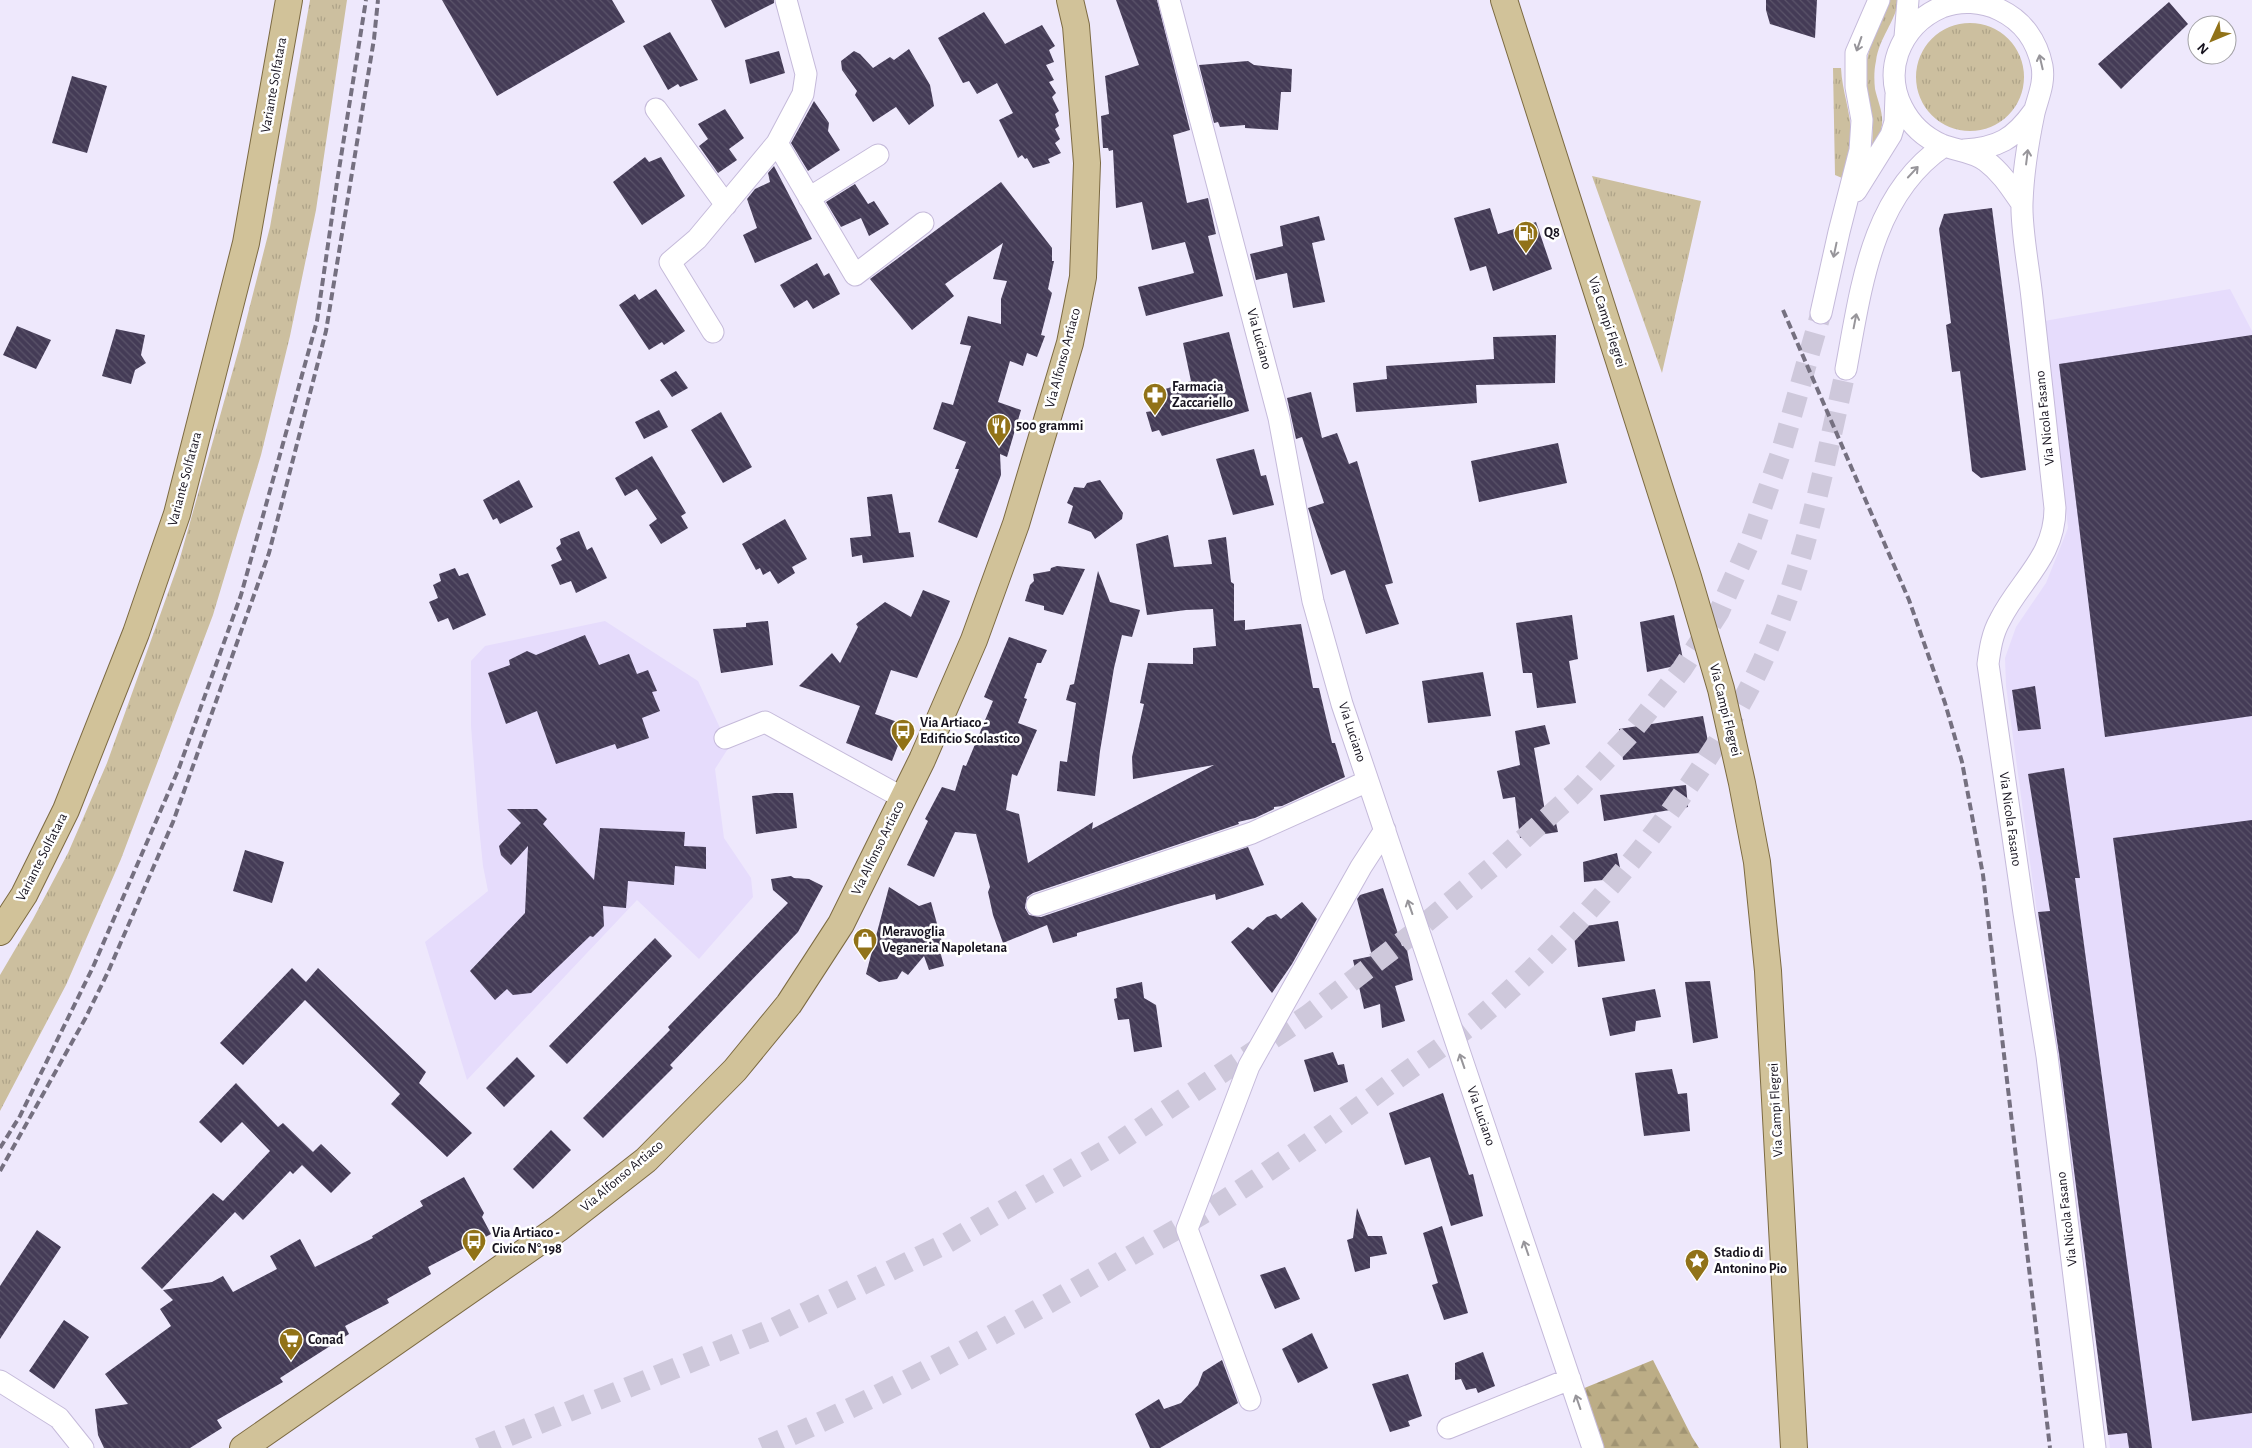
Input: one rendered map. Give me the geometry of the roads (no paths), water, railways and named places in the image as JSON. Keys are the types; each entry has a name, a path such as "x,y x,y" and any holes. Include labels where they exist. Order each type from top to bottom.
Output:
{"main road":[{"name":"Variante Solfatara","path":"0,932 24,895 66,810 136,634 177,514 246,242 289,0"},
{"name":"Via Alfonso Artiaco","path":"243,1448 558,1228 646,1160 735,1070 789,1004 842,924 932,737 978,631 1016,524 1070,342 1083,277 1087,163 1076,26 1070,0"},
{"name":"Via Campi Flegrei","path":"1504,0 1690,586 1721,689 1742,783 1757,862 1768,971 1794,1448"}],"street":[{"path":"712,332 670,262 698,239 778,143 802,94 806,74 786,0"},
{"name":"Via Luciano","path":"1168,0 1279,418 1313,601 1342,704 1593,1448"},
{"path":"1821,313 1839,232 1848,203 1862,135 1856,87 1856,52 1879,0"},
{"path":"1905,37 1908,0"},
{"path":"1848,203 1891,135 1895,122 1896,92 1894,73 1897,55 1905,37 1917,22 1932,11 1949,4 1969,1 1992,6 2011,15 2026,30 2038,48 2043,69 2042,90 2035,109 2022,204"},
{"path":"1896,92 1903,110 1914,126 1928,138 1984,160 2006,180 2022,204"},
{"path":"656,109 726,205"},
{"path":"1846,369 1868,260 1896,193 1906,179 1925,160 1954,148 1984,148 2005,141 2022,128 2035,109"},
{"path":"778,143 855,274 923,223"},
{"path":"809,198 878,155"},
{"name":"Via Nicola Fasano","path":"2022,204 2055,508 2055,523 2051,540 2036,568 1999,621 1993,635 1988,664 2022,903 2047,1056 2095,1448"},
{"path":"725,738 765,722 903,798"},
{"path":"1037,905 1252,833 1368,781"},
{"path":"1250,1400 1187,1229 1249,1066 1361,867 1385,830"},
{"path":"1448,1428 1570,1379"},
{"path":"0,1381 59,1418 83,1448"}],"tunnel":[{"path":"479,1448 772,1329 947,1243 1113,1146 1308,1015 1411,935 1497,863 1578,790 1630,734 1682,669 1719,612 1749,544 1782,449 1821,313"},
{"path":"762,1448 806,1429 936,1365 1063,1295 1209,1210 1303,1147 1458,1035 1516,985 1588,912 1622,873 1685,791 1740,705 1778,625 1793,583 1817,498 1846,369"}],"railway":[{"path":"0,1148 20,1116 93,967 179,768 241,595 317,321 366,0"},
{"path":"0,1171 85,1019 108,972 173,822 269,553 326,331 374,39 378,0"},
{"path":"1783,310 1909,600 1945,703 1962,762 1983,875 2050,1448"}],"place":[{"name":"Q8","path":"1526,254"},
{"name":"Farmacia Zaccariello","path":"1155,416"},
{"name":"500 grammi","path":"999,447"},
{"name":"Via Artiaco - Edificio Scolastico","path":"903,752"},
{"name":"Meravoglia Veganeria Napoletana","path":"865,961"},
{"name":"Via Artiaco - Civico N° 198","path":"474,1262"},
{"name":"Stadio di Antonino Pio","path":"1697,1282"},
{"name":"Conad","path":"291,1361"}]}
